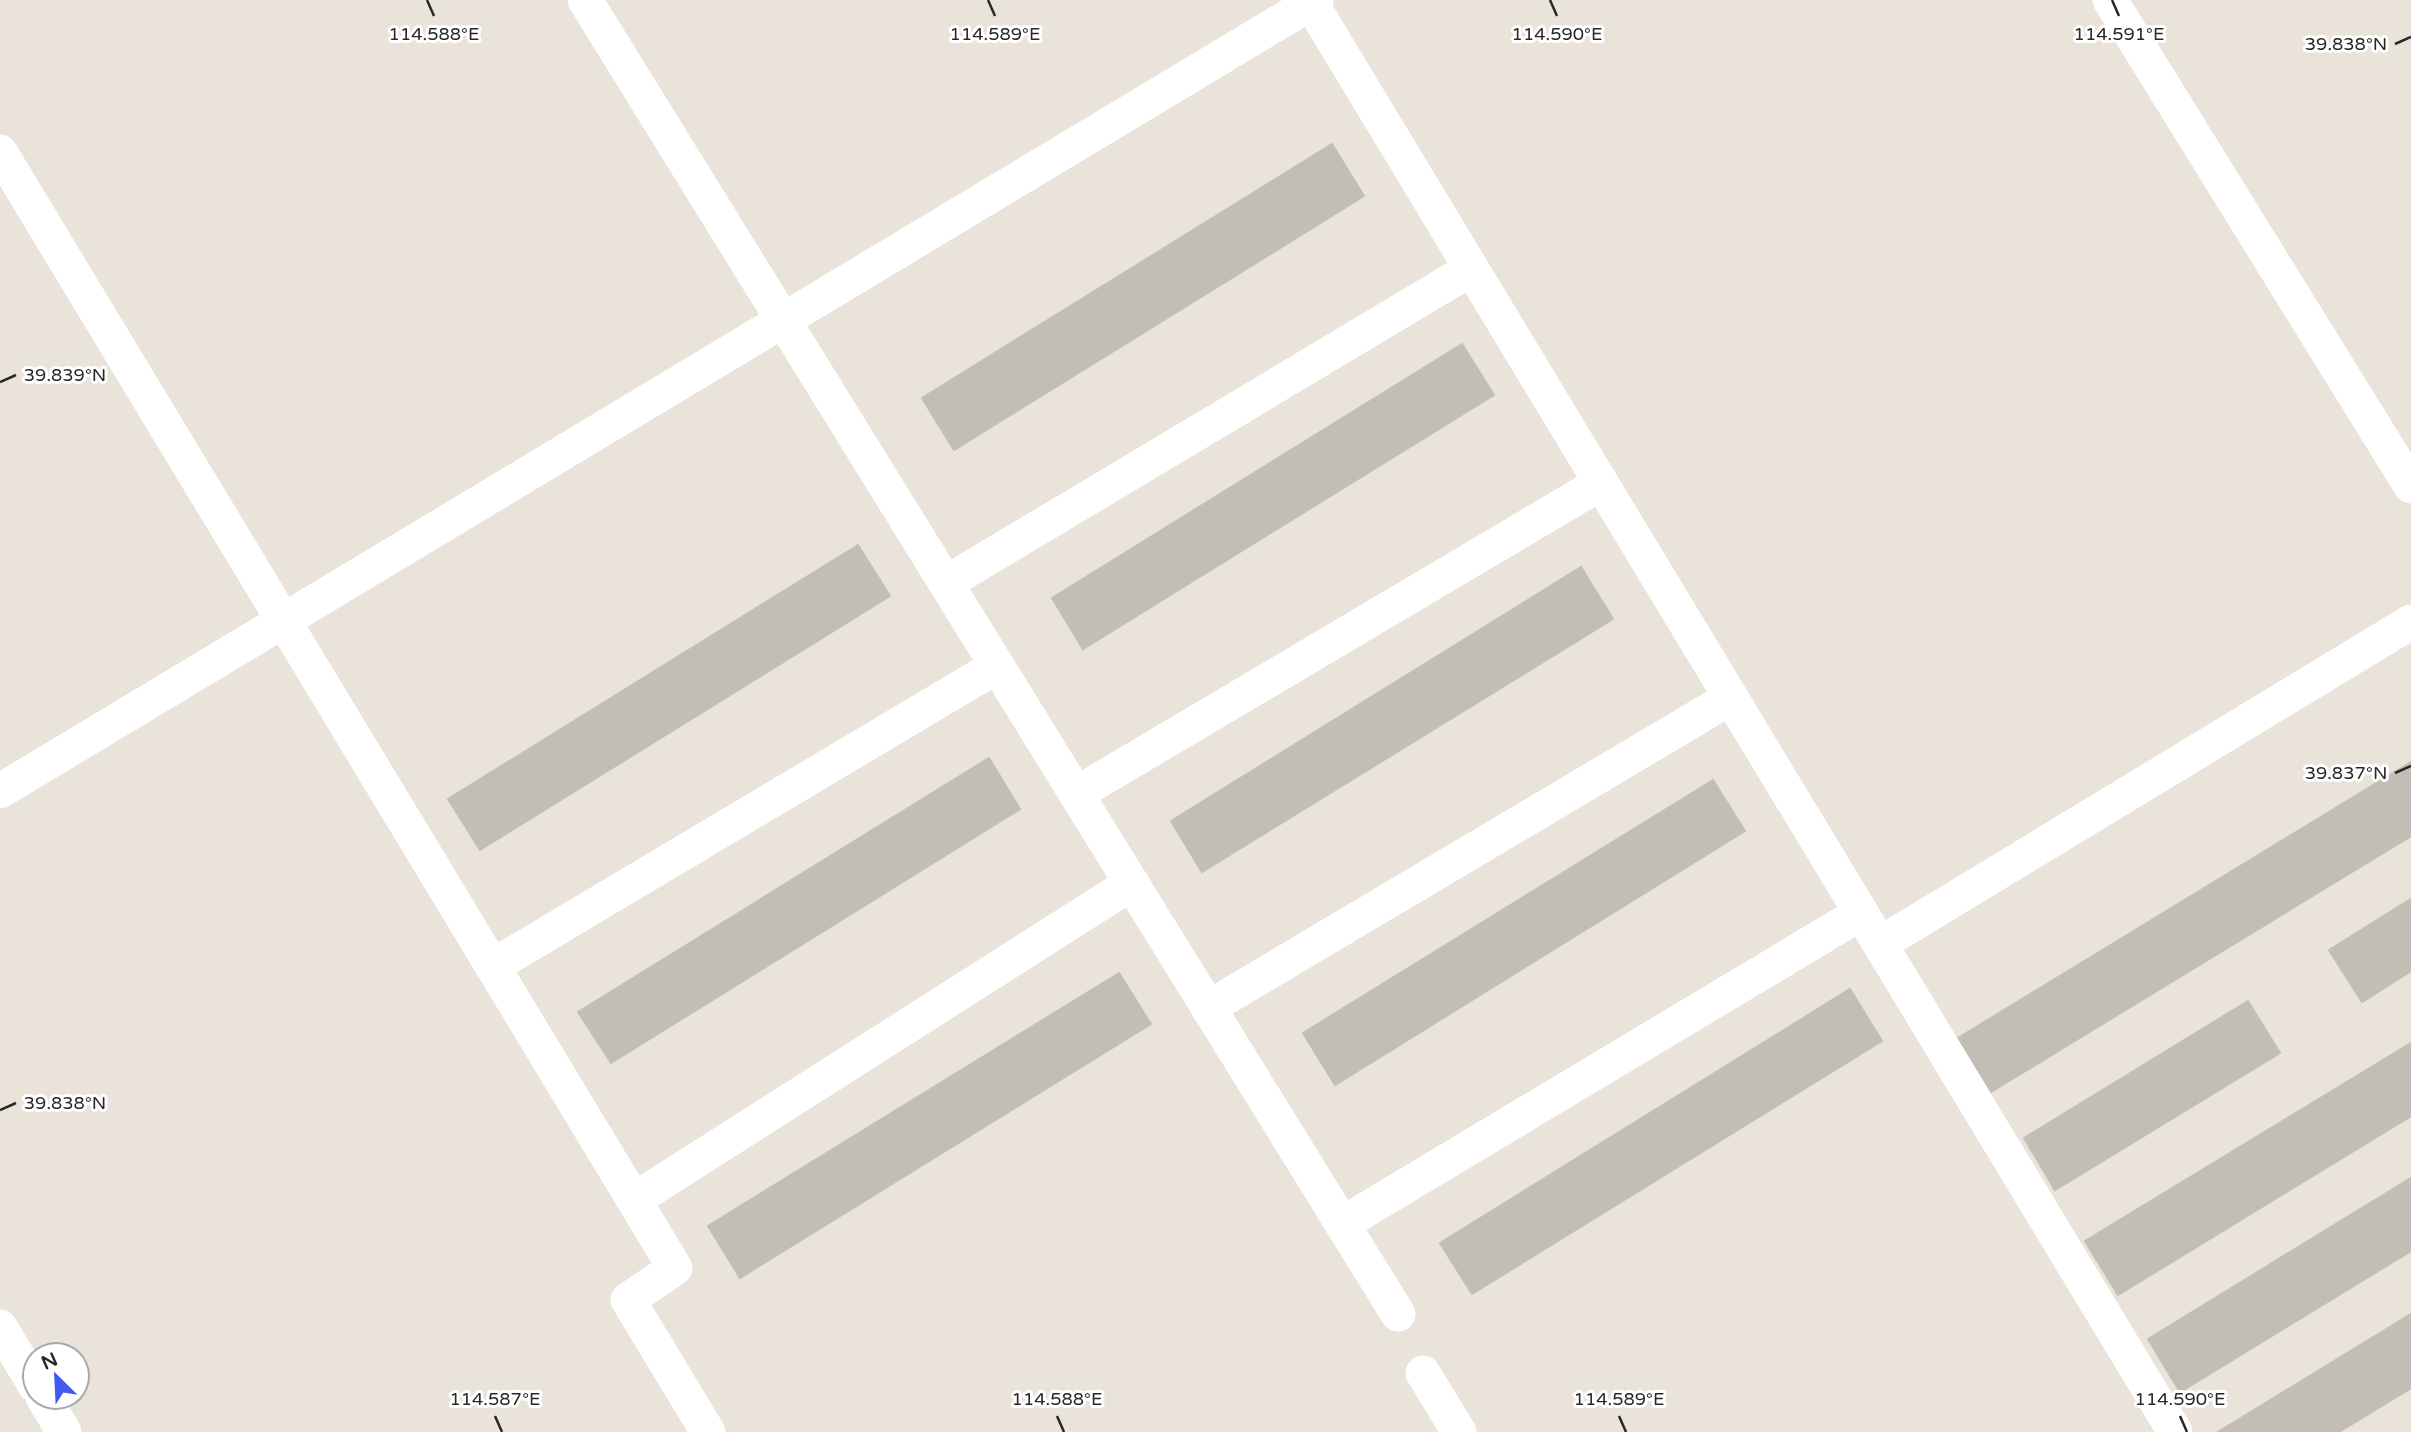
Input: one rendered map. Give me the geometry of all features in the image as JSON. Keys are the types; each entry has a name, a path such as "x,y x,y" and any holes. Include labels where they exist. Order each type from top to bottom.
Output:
{"street":[{"path":"584,0 1398,1314"},
{"path":"2110,0 2411,486"},
{"path":"0,791 784,322 1311,1 2175,1432"},
{"path":"0,152 675,1268 628,1300 708,1432"},
{"path":"946,583 1471,269"},
{"path":"1076,794 1601,484"},
{"path":"1880,944 2411,622"},
{"path":"493,966 997,666"},
{"path":"1208,1008 1730,698"},
{"path":"634,1200 1132,883"},
{"path":"1342,1224 1861,913"},
{"path":"0,1327 21,1362"},
{"path":"1423,1373 1460,1432"},
{"path":"51,1411 64,1432"}],"building":[{"path":"1332,144 1364,196 954,450 922,398"},
{"path":"1462,344 1494,395 1083,649 1052,598"},
{"path":"858,545 890,596 480,850 448,799"},
{"path":"1581,567 1613,619 1202,872 1171,821"},
{"path":"989,758 1020,809 611,1063 578,1012"},
{"path":"2411,762 2411,836 1991,1092 1958,1038"},
{"path":"1713,780 1745,831 1335,1085 1303,1033"},
{"path":"2411,899 2411,971 2362,1002 2329,950"},
{"path":"1119,973 1151,1024 740,1278 708,1226"},
{"path":"1850,989 1882,1041 1472,1294 1440,1243"},
{"path":"2248,1001 2280,1053 2055,1190 2024,1138"},
{"path":"2411,1043 2411,1116 2118,1295 2085,1241"},
{"path":"2411,1178 2411,1251 2180,1392 2148,1339"},
{"path":"2411,1314 2411,1388 2339,1432 2218,1432"}]}
